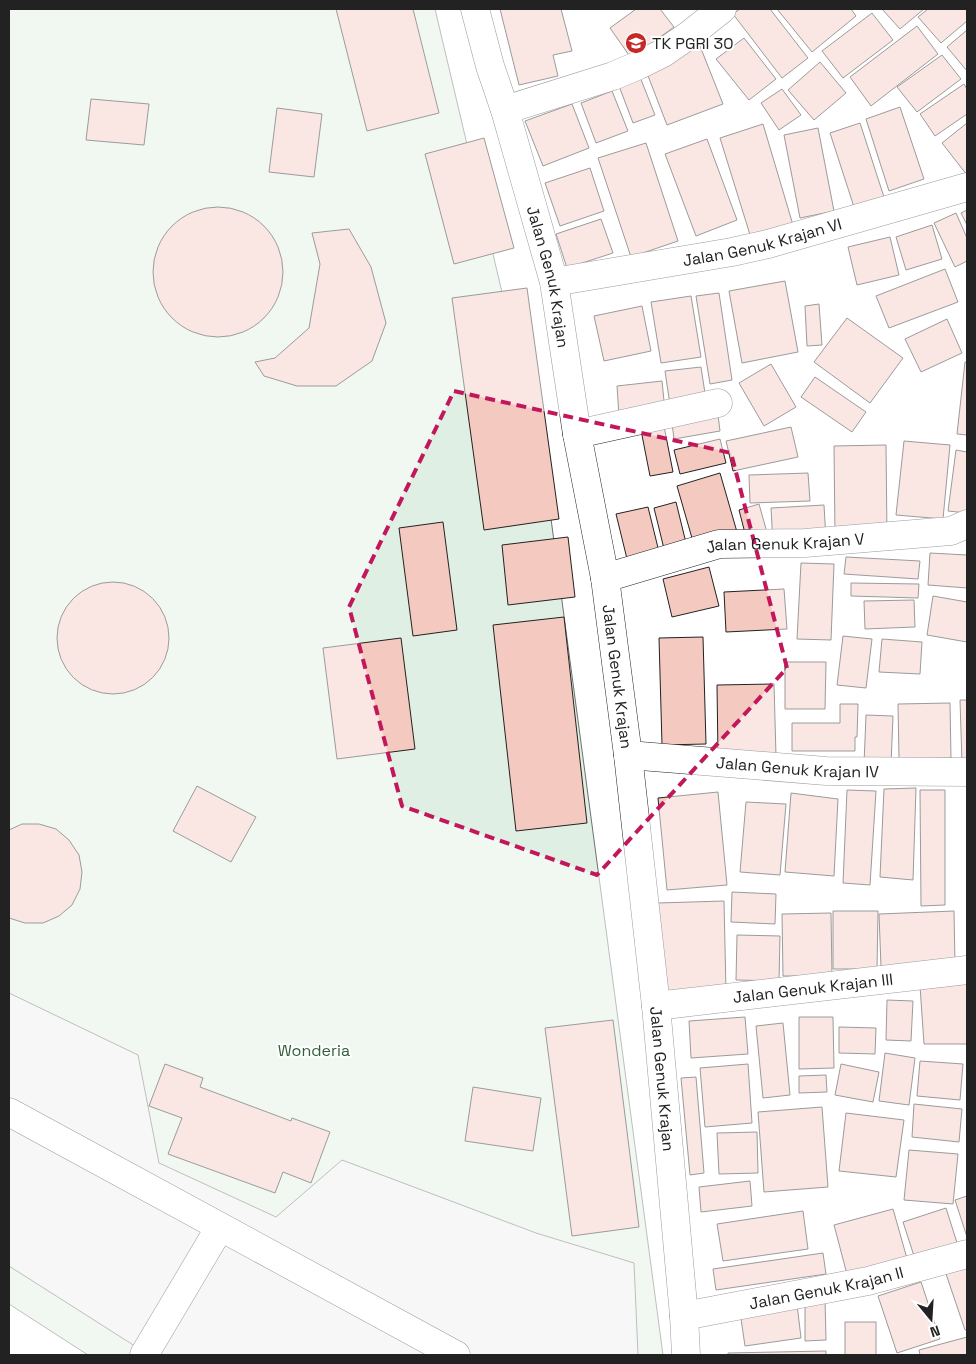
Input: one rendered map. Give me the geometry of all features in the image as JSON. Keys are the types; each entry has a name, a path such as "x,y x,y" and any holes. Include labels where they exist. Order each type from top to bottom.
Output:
{"street":[{"name":"Jalan Genuk Krajan","path":"475,9 554,282 577,434 605,578 628,755 656,1006 686,1355"},
{"path":"505,110 613,76 639,65 670,48 722,9"},
{"name":"Jalan Genuk Krajan VI","path":"554,282 732,252 768,244 967,187"},
{"path":"577,434 718,403"},
{"name":"Jalan Genuk Krajan V","path":"605,578 719,544 805,543 951,531 967,524"},
{"name":"Jalan Genuk Krajan IV","path":"628,755 826,771 967,772"},
{"name":"Jalan Genuk Krajan III","path":"656,1006 967,970"},
{"path":"9,1112 456,1355"},
{"path":"144,1355 220,1227"},
{"name":"Jalan Genuk Krajan II","path":"684,1316 868,1281 967,1254"}],"highlighted area":[{"path":"454,391 731,453 787,668 597,875 402,806 349,607"}],"green space":[{"name":"Wonderia","path":"9,9 435,9 545,474 663,1355 88,1355 9,1304"}],"shaded area":[{"path":"9,993 138,1055 159,1163 276,1217 342,1160 536,1233 634,1263 638,1355 149,1355 9,1266"}],"building":[{"path":"336,9 413,9 439,113 367,131"},
{"path":"500,9 561,9 572,51 553,55 558,76 519,85"},
{"name":"TK PGRI 30","path":"636,9 660,9 674,27 631,58 610,28"},
{"path":"740,9 770,9 808,58 782,78 733,14"},
{"path":"777,9 851,9 856,16 812,52"},
{"path":"882,9 924,9 900,29"},
{"path":"928,9 967,9 967,21 941,43 918,17"},
{"path":"872,13 893,40 843,78 822,51"},
{"path":"917,26 938,54 871,106 850,77"},
{"path":"967,30 967,71 947,47"},
{"path":"744,38 776,79 749,100 716,59"},
{"path":"700,46 723,104 667,125 645,68"},
{"path":"942,55 961,79 917,112 897,87"},
{"path":"820,62 846,93 814,120 788,90"},
{"path":"640,77 655,115 633,123 619,86"},
{"path":"964,84 967,89 967,114 935,136 920,114"},
{"path":"782,89 801,115 779,130 761,103"},
{"path":"612,91 628,131 596,143 581,103"},
{"path":"91,99 149,104 144,145 86,140"},
{"path":"572,104 589,148 543,166 525,121"},
{"path":"900,107 924,179 889,191 866,119"},
{"path":"277,108 322,114 314,177 269,172"},
{"path":"860,123 884,197 854,207 830,133"},
{"path":"967,123 967,175 942,143"},
{"path":"763,124 793,225 751,238 720,138"},
{"path":"818,128 834,211 800,218 784,135"},
{"path":"484,138 514,248 454,264 425,154"},
{"path":"707,139 737,220 696,236 665,154"},
{"path":"646,143 678,241 631,257 598,158"},
{"path":"590,168 604,211 560,226 545,183"},
{"path":"218,207 243,212 264,226 278,247 283,272 278,297 264,318 243,332 218,337 193,332 172,318 158,297 153,272 158,247 172,226 193,212"},
{"path":"967,210 967,225 961,213"},
{"path":"956,213 967,238 967,261 955,267 934,223"},
{"path":"601,219 613,253 567,268 556,234"},
{"path":"932,225 942,259 906,270 896,237"},
{"path":"349,229 371,267 386,323 372,361 336,386 297,386 264,376 255,362 275,358 309,328 320,264 312,233"},
{"path":"890,237 899,275 857,285 848,247"},
{"path":"945,269 958,302 889,328 876,296"},
{"path":"785,281 798,352 742,363 729,291"},
{"path":"527,288 559,519 484,530 452,298"},
{"path":"719,293 732,380 710,384 696,296"},
{"path":"691,296 701,357 661,363 651,302"},
{"path":"819,304 822,345 807,346 805,306"},
{"path":"642,306 651,351 604,361 594,316"},
{"path":"847,318 903,358 870,403 814,362"},
{"path":"947,319 962,353 921,372 905,339"},
{"path":"965,362 967,362 967,435 957,434"},
{"path":"771,364 796,407 764,426 739,383"},
{"path":"701,367 706,400 670,405 665,371"},
{"path":"815,377 866,412 852,432 801,397"},
{"path":"662,381 665,411 619,416 617,386"},
{"path":"717,407 720,431 674,439 671,415"},
{"path":"663,421 673,472 650,476 640,425"},
{"path":"791,427 798,457 733,471 726,441"},
{"path":"720,439 726,463 680,474 674,450"},
{"path":"904,441 950,445 943,519 896,515"},
{"path":"886,445 887,535 835,535 834,446"},
{"path":"956,450 967,452 967,513 948,511"},
{"path":"720,473 737,532 694,545 677,486"},
{"path":"808,473 810,501 750,503 749,475"},
{"path":"676,502 688,551 666,557 654,508"},
{"path":"759,504 768,536 747,541 739,510"},
{"path":"824,505 826,540 773,544 771,508"},
{"path":"648,507 661,560 629,567 616,514"},
{"path":"443,522 457,630 413,636 399,528"},
{"path":"568,537 575,597 508,605 502,545"},
{"path":"930,553 967,555 967,588 928,585"},
{"path":"846,557 920,561 918,579 844,574"},
{"path":"801,563 834,564 831,640 797,639"},
{"path":"709,567 719,606 672,617 663,579"},
{"path":"113,582 124,583 134,587 152,599 164,617 168,627 168,649 164,659 152,677 134,689 124,693 113,694 102,693 92,689 74,677 62,659 58,649 57,638 58,627 62,617 74,599 92,587 102,583"},
{"path":"851,583 919,584 918,598 851,596"},
{"path":"784,589 787,629 726,632 724,592"},
{"path":"933,596 967,602 967,642 927,635"},
{"path":"914,600 915,627 865,629 864,601"},
{"path":"564,617 587,823 516,831 493,625"},
{"path":"843,636 872,639 866,688 837,685"},
{"path":"703,637 706,744 662,745 659,638"},
{"path":"401,638 415,749 337,759 323,648"},
{"path":"882,639 922,642 920,674 879,672"},
{"path":"785,662 826,662 825,709 785,709"},
{"path":"774,684 776,756 718,756 717,685"},
{"path":"960,700 967,700 967,763 962,763"},
{"path":"950,703 951,758 899,759 898,704"},
{"path":"840,704 858,704 855,751 792,751 792,723 840,723"},
{"path":"866,715 893,716 891,765 864,764"},
{"path":"197,786 256,817 231,862 173,831"},
{"path":"916,788 913,880 880,877 884,789"},
{"path":"847,790 876,791 870,885 843,883"},
{"path":"920,790 945,790 945,905 921,906"},
{"path":"718,792 727,885 667,890 658,798"},
{"path":"791,793 838,799 834,876 785,872"},
{"path":"746,802 786,804 780,875 740,872"},
{"path":"22,824 39,824 56,829 69,840 79,855 82,872 80,889 72,905 59,916 43,923 25,923 9,918 9,830"},
{"path":"732,892 776,894 775,924 731,922"},
{"path":"724,901 726,992 661,994 658,903"},
{"path":"833,911 878,911 877,969 833,969"},
{"path":"954,911 955,964 881,967 879,914"},
{"path":"831,913 832,976 783,976 782,914"},
{"path":"737,935 780,936 779,981 736,980"},
{"path":"967,982 967,1044 924,1044 920,986"},
{"path":"887,1000 913,1001 911,1041 886,1040"},
{"path":"745,1017 748,1054 691,1058 689,1021"},
{"path":"799,1017 833,1017 834,1068 799,1069"},
{"path":"613,1020 639,1227 572,1236 545,1028"},
{"path":"783,1023 790,1095 763,1098 756,1026"},
{"path":"839,1027 876,1028 875,1054 839,1053"},
{"path":"885,1053 915,1058 909,1105 879,1101"},
{"path":"920,1061 963,1064 960,1100 917,1096"},
{"path":"165,1064 203,1078 200,1087 291,1121 292,1118 330,1132 311,1183 283,1172 275,1193 168,1154 182,1118 149,1106"},
{"path":"748,1064 752,1123 705,1127 700,1068"},
{"path":"841,1064 879,1072 873,1102 835,1095"},
{"path":"826,1075 827,1092 799,1093 799,1076"},
{"path":"696,1077 704,1173 690,1175 681,1078"},
{"path":"473,1087 541,1098 533,1151 465,1141"},
{"path":"914,1104 962,1109 959,1142 912,1137"},
{"path":"822,1107 828,1187 764,1192 758,1112"},
{"path":"846,1113 904,1120 896,1177 839,1171"},
{"path":"757,1132 758,1173 719,1174 717,1133"},
{"path":"909,1150 958,1154 953,1204 904,1200"},
{"path":"750,1181 752,1206 701,1212 699,1187"},
{"path":"967,1196 967,1237 955,1200"},
{"path":"946,1208 958,1246 915,1259 903,1222"},
{"path":"893,1209 908,1262 848,1278 834,1225"},
{"path":"803,1211 808,1249 723,1261 717,1224"},
{"path":"823,1253 826,1274 716,1290 713,1269"},
{"path":"967,1263 967,1330 965,1330 945,1271"},
{"path":"921,1282 940,1339 897,1353 878,1296"},
{"path":"805,1299 825,1299 826,1340 805,1341"},
{"path":"797,1304 801,1338 745,1346 740,1312"},
{"path":"845,1322 876,1322 876,1355 845,1355"},
{"path":"967,1337 967,1355 920,1355 919,1350"},
{"path":"826,1351 826,1355 728,1355 728,1353"}],"place":[{"name":"TK PGRI 30","path":"636,43"}]}
